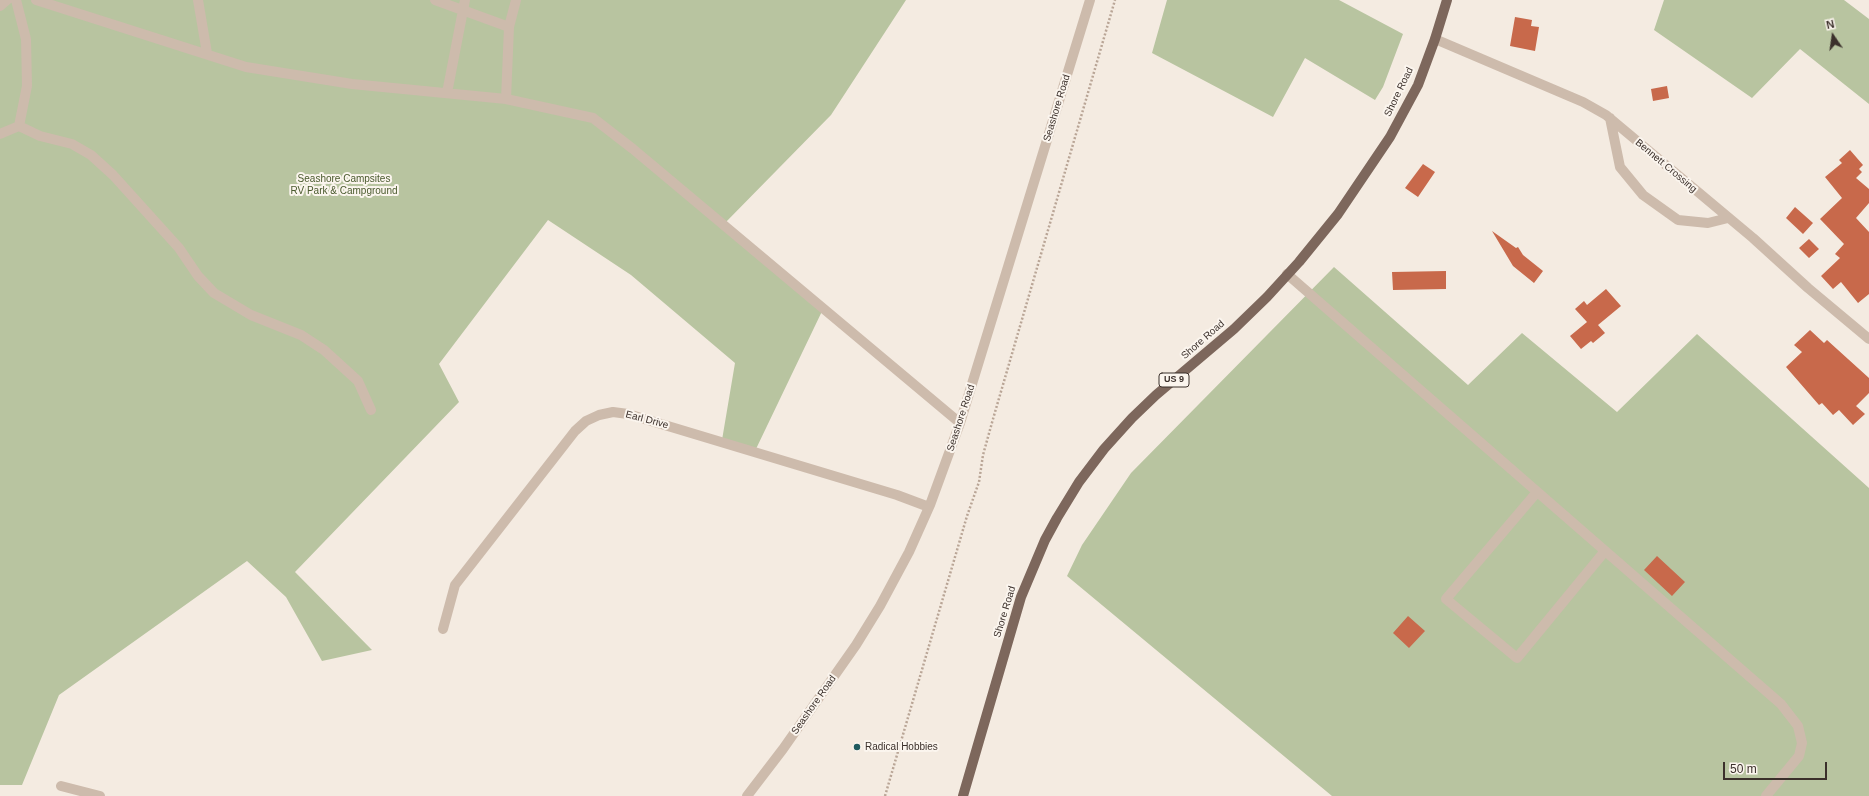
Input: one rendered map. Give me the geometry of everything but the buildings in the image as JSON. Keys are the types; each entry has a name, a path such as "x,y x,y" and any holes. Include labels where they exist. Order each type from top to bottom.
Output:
{"main road":[{"name":"Shore Road","path":"963,796 1021,597 1042,546 1057,518 1096,460 1132,418 1156,395 1234,329 1288,274 1338,214 1390,137 1418,85 1435,39 1447,0"}],"street":[{"path":"0,6 7,0"},
{"path":"16,0 26,39 27,86 18,126"},
{"path":"36,0 208,53 246,67 352,84 506,99 593,118 634,149 960,423"},
{"path":"198,0 208,53"},
{"path":"435,0 464,5 509,27"},
{"path":"506,99 509,27 516,0"},
{"name":"Seashore Road","path":"747,796 812,708 860,638 909,552 929,507 960,423 1090,0"},
{"path":"447,93 464,5"},
{"name":"Bennett Crossing","path":"1435,39 1583,102 1610,118 1656,159 1728,218 1869,339"},
{"path":"1610,118 1620,167 1643,195 1678,220 1708,223 1728,218"},
{"path":"0,134 18,126 40,136 72,144 91,155 114,175 179,248 198,276 214,293 251,315 301,335 324,350 358,381 370,410"},
{"path":"1288,274 1781,704 1798,726 1802,743 1800,756 1766,796"},
{"name":"Earl Drive","path":"443,629 455,585 575,431 586,421 599,415 613,412 628,414 897,495 929,507"},
{"path":"1537,492 1446,599 1517,658 1605,551"},
{"path":"61,786 100,796"}],"path":[{"path":"885,796 967,516 979,482 983,455 993,419 1115,0"}],"green space":[{"name":"Seashore Campsites RV Park & Campground","path":"0,0 906,0 831,115 724,224 825,305 755,451 722,440 735,363 631,275 548,220 439,364 459,402 295,572 372,650 322,661 286,597 247,561 59,695 22,785 0,785"},
{"path":"1167,0 1339,0 1403,34 1383,87 1375,100 1305,58 1273,117 1152,53"},
{"path":"1664,0 1844,0 1869,19 1869,104 1800,49 1752,98 1654,30"},
{"path":"1334,267 1468,385 1522,333 1617,412 1697,334 1869,488 1869,796 1332,796 1067,576 1082,545 1131,473"}],"place":[{"name":"Radical Hobbies","path":"857,747"}]}
